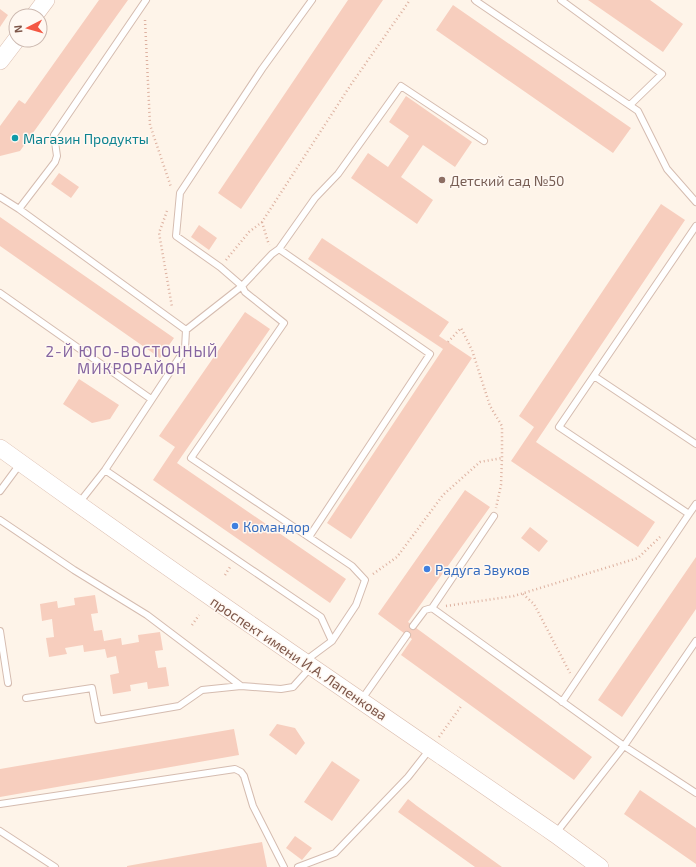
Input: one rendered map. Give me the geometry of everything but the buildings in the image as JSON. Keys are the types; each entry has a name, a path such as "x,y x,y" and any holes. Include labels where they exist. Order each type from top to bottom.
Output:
{"main road":[{"path":"0,61 10,48"},
{"name":"проспект имени И.А. Лапенкова","path":"0,448 78,505 431,748 600,867"}],"lane":[{"path":"26,698 92,688 98,720 179,706 202,690 241,686 280,689 293,687 308,664 332,641 356,605 365,580 352,566 191,458 284,323 245,292 242,286 220,267 176,236 180,192 262,69 312,0"},
{"path":"475,0 638,111 667,169 696,202"},
{"path":"561,0 662,74 630,105"},
{"path":"19,209 55,162 56,156 54,135 145,1"},
{"path":"78,505 105,470 185,349 186,330 242,286 272,254 279,249 315,198 338,174 401,86 484,140"},
{"path":"0,197 19,209 186,330"},
{"path":"689,514 559,427 696,226"},
{"path":"279,249 430,354 309,537"},
{"path":"0,294 151,399"},
{"path":"594,376 696,444"},
{"path":"0,491 21,463"},
{"path":"105,470 322,617 332,641"},
{"path":"562,702 696,504"},
{"path":"413,626 425,610 432,608 494,516"},
{"path":"0,520 74,570 147,614 241,686"},
{"path":"432,608 624,746 696,793"},
{"path":"0,631 8,683"},
{"path":"361,700 407,635"},
{"path":"555,834 624,746 696,641"},
{"path":"298,867 335,853 408,777 431,748"},
{"path":"0,804 235,769 241,772 244,776 253,806 284,867"},
{"path":"0,831 55,867"}],"path":[{"path":"220,267 249,232 262,222 350,86 410,0"},
{"path":"145,1 150,125 173,193"},
{"path":"169,206 159,233 174,322"},
{"path":"262,222 272,254"},
{"path":"448,342 461,328 472,350 490,406 502,426 501,485 494,516"},
{"path":"365,580 397,557 443,495 464,476 480,462 502,458"},
{"path":"432,608 514,596 638,558 660,537"},
{"path":"522,594 534,604 575,683"},
{"path":"192,625 199,615"},
{"path":"431,748 462,705"}],"place":[{"name":"Магазин Продукты","path":"15,138"},
{"name":"Детский сад №50","path":"442,180"},
{"name":"Командор","path":"235,526"},
{"name":"Радуга Звуков","path":"427,569"}],"district":[{"name":"2-Й ЮГО-ВОСТОЧНЫЙ МИКРОРАЙОН","path":"132,360"}]}
